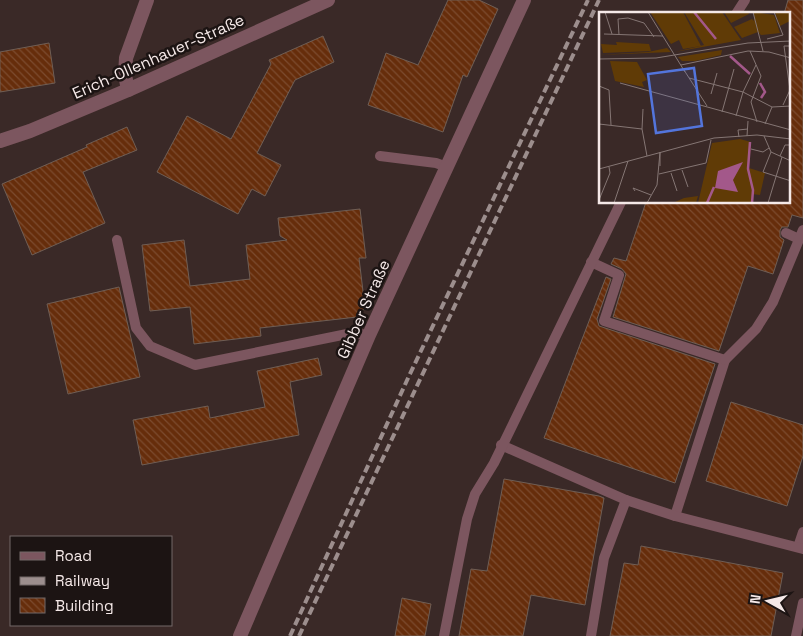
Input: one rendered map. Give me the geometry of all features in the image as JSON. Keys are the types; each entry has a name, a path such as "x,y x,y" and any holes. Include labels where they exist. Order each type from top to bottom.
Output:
{"street":[{"path":"128,90 125,75 126,58 147,0"},
{"name":"Erich-Ollenhauer-Straße","path":"0,142 128,90 328,0"},
{"name":"Gibber Straße","path":"240,636 369,335 524,0"},
{"name":"Erich-Ollenhauer-Straße","path":"0,150 30,131"}],"lane":[{"path":"737,12 745,0"},
{"path":"380,156 418,160 447,166"},
{"path":"444,636 467,519 475,494 494,463 501,445 620,204"},
{"path":"675,516 725,360 756,329 773,302 801,235 786,234"},
{"path":"117,240 136,328 150,346 194,365 352,333 369,335"},
{"path":"591,262 619,275 604,321 725,360"},
{"path":"501,445 626,500 675,516 801,548 803,532"},
{"path":"590,636 604,558 626,500"},
{"path":"796,636 803,603"}],"building":[{"path":"448,0 479,0 498,9 467,77 463,75 443,132 368,105 386,53 418,65"},
{"path":"788,0 803,0 803,218 792,215 788,227 782,227 780,230 780,237 784,240 773,274 748,266 719,351 613,317 626,274 622,269 611,264 614,258 626,261 645,204 790,204 790,12 785,12"},
{"path":"323,36 334,62 295,80 257,153 281,165 265,196 252,189 238,214 157,172 187,116 231,139 271,64 269,60"},
{"path":"49,43 55,83 0,92 0,52"},
{"path":"127,127 137,150 83,172 105,223 32,255 2,184 87,147 86,145"},
{"path":"360,209 366,258 359,258 365,308 357,317 260,328 261,336 194,344 190,307 150,311 142,245 184,240 190,286 250,279 246,245 287,240 280,236 278,218"},
{"path":"606,277 611,279 597,319 599,326 715,364 675,483 544,438"},
{"path":"119,287 140,377 68,394 47,304"},
{"path":"318,358 322,375 290,382 299,435 142,465 133,420 208,406 210,418 265,407 257,371"},
{"path":"731,402 803,425 803,456 787,506 706,481"},
{"path":"504,479 604,498 585,605 531,595 523,636 459,636 471,569 487,571"},
{"path":"641,546 783,573 771,636 610,636 624,563 638,565"},
{"path":"402,598 431,604 425,636 395,636"}],"railway":[{"path":"290,636 409,376 588,0"},
{"path":"299,636 599,0"}]}
